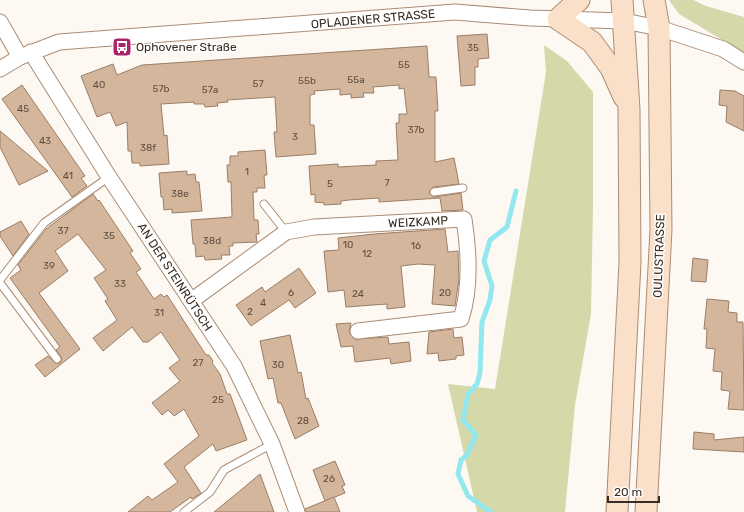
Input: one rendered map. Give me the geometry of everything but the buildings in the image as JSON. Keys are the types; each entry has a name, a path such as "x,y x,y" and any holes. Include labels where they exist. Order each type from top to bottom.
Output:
{"main road":[{"path":"579,0 558,18 592,42 611,68 629,109"},
{"path":"617,512 630,263 629,109 622,0"},
{"name":"OULUSTRASSE","path":"646,512 661,230 659,28 654,0"}],"street":[{"name":"OPLADENER STRASSE","path":"0,69 26,54 59,42 455,12 624,21 659,28 723,49 744,62"},
{"path":"0,22 26,54"},
{"name":"AN DER STEINRÜTSCH","path":"26,54 234,366 272,444 297,512"},
{"name":"WEIZKAMP","path":"191,301 286,232 314,228 464,220 468,242 466,303 461,318 358,331"}],"lane":[{"path":"57,360 0,281 44,223 109,177"},
{"path":"434,192 463,188"},
{"path":"264,204 286,232"},
{"path":"184,512 210,492 224,470 272,444"}],"green space":[{"path":"669,0 693,0 706,6 744,17 744,53 679,14"},
{"path":"544,45 567,61 593,92 591,314 575,405 565,512 477,512 448,384 495,389 546,72"}],"waterway":[{"path":"491,512 468,496 458,474 461,460 467,455 476,435 463,420 468,394 477,384 480,373 482,322 490,300 492,286 484,261 490,240 507,227 516,191"}],"place":[{"name":"Ophovener Straße","path":"122,47"}]}
